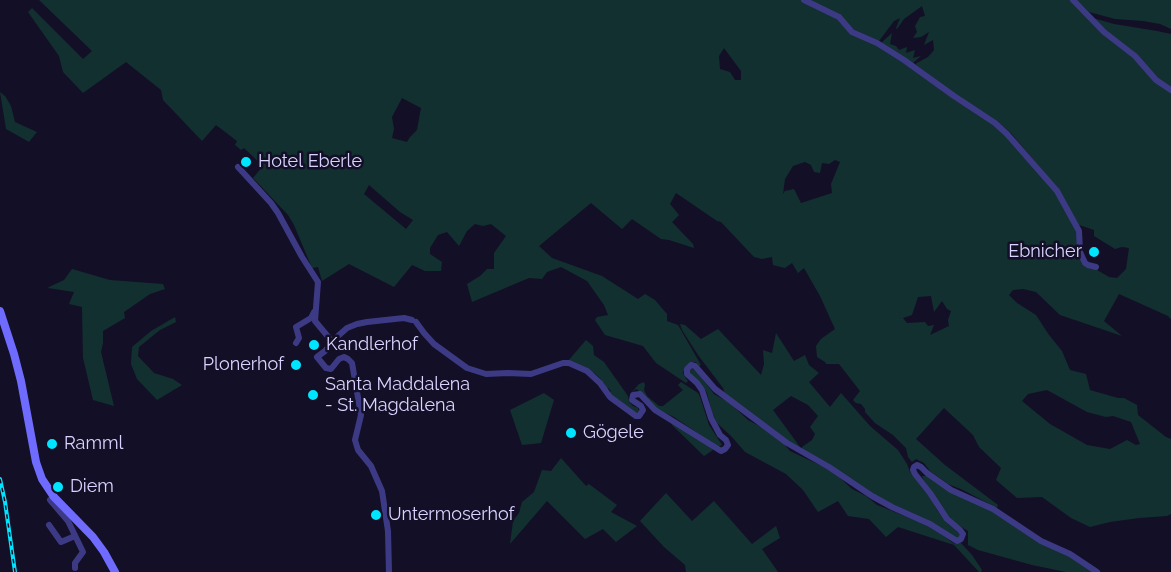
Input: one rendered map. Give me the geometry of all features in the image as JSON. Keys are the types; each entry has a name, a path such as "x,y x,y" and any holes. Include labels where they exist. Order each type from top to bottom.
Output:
{"street":[{"path":"804,0 839,17 852,32 877,43 995,123 1057,191 1079,231 1080,252 1085,263 1096,267"},
{"path":"1073,0 1104,32 1135,56 1156,80 1171,90"},
{"path":"238,168 278,213 318,282 315,321 332,344"},
{"path":"296,343 299,338 297,326 311,318 316,309"},
{"path":"0,311 21,381 36,462 42,479 54,497 93,537 115,572"},
{"path":"389,572 388,531 382,491 371,466 358,450 355,440 361,415 352,363 344,357 339,359 331,369 326,368 317,357 347,328 367,322 404,318 414,321 434,344 467,368 486,374 531,374 569,363 587,371 610,397 636,416 639,416 643,410 632,400 633,395 640,394 655,410 721,450 726,449 728,445 726,440 720,435 711,418 702,390 687,374 687,369 691,365 695,366 715,389 787,443 829,467 872,496 957,541 963,534 947,519 913,470 917,465 951,490 993,509 1041,541 1098,572"},
{"path":"54,497 50,500 68,521 83,552 75,563 75,568"},
{"path":"49,525 61,542 75,536"}],"green space":[{"path":"39,0 802,0 839,20 850,32 904,63 1007,136 1055,192 1077,233 1077,249 1084,266 1117,278 1126,269 1129,248 1115,249 1094,236 1094,230 1079,225 1058,189 1011,133 915,64 928,57 934,50 933,40 924,45 929,32 921,37 913,38 917,32 915,26 920,17 925,16 922,6 904,19 897,29 900,18 894,21 879,41 853,29 840,15 809,0 1070,0 1122,49 1125,46 1093,18 1171,34 1171,319 1119,294 1104,321 1122,336 1060,315 1036,292 1023,289 1013,290 1009,295 1036,315 1062,351 1070,370 1086,374 1090,390 1124,398 1137,405 1138,415 1171,439 1171,514 1090,527 1071,518 1042,497 1017,498 996,480 1001,468 979,447 973,435 944,408 916,439 945,465 998,505 997,508 948,484 930,471 924,463 916,459 912,462 906,448 893,435 875,423 861,404 853,400 860,391 839,364 826,364 817,357 816,346 821,339 835,329 804,268 798,273 792,263 785,268 773,265 772,257 762,259 754,257 721,222 676,193 670,204 679,215 672,222 693,244 694,248 661,239 632,219 622,229 591,203 539,246 552,258 602,276 638,299 645,294 655,300 667,314 667,321 678,325 701,365 692,362 685,368 683,373 688,381 686,383 656,363 643,346 605,335 595,320 597,317 608,315 604,305 587,281 561,267 547,272 542,279 529,278 472,302 467,284 487,269 494,269 494,253 506,236 491,224 483,226 475,224 467,231 459,246 447,232 438,235 430,248 430,254 442,262 441,271 425,271 412,265 394,287 349,264 322,281 318,267 312,268 288,215 253,178 263,166 244,148 241,150 235,145 237,141 216,125 202,141 163,100 161,90 126,62 83,93 63,72 59,56 28,12 32,8 83,59 92,51","holes":["724,48 741,71 741,80 735,80 730,72 720,69 719,56","402,98 421,108 417,130 407,142 392,138 394,129 392,117","835,160 840,162 831,184 832,193 801,203 794,189 785,191 783,194 785,179 793,166 805,162 811,165 814,172 820,173 822,163 829,164","369,185 400,212 413,220 406,229 364,194","931,296 934,312 942,301 951,311 949,326 930,335 934,325 928,326 925,322 907,323 903,318 912,315 918,297","1047,390 1087,412 1106,417 1113,416 1131,422 1140,444 1136,445 1127,440 1110,449 1087,445 1050,424 1022,401 1028,394"]},
{"path":"1077,0 1171,0 1171,29 1160,24 1115,19 1089,12"},
{"path":"892,33 890,44 899,50 907,47 906,53 915,50 913,58 921,56 913,63 881,43"},
{"path":"0,92 11,106 15,122 37,132 29,142 6,129"},
{"path":"72,269 110,280 163,284 165,289 150,294 124,312 125,318 103,331 101,352 114,406 93,400 83,358 82,307 69,304 74,292 48,288 64,280"},
{"path":"175,317 176,322 160,330 139,347 138,356 154,373 173,379 182,385 157,400 137,379 131,364 132,347 151,331"},
{"path":"680,324 685,325 701,339 718,329 761,375 764,364 763,350 772,353 776,333 794,361 805,355 809,365 819,373 809,382 830,407 841,393 870,426 898,450 910,472 930,497 937,510 960,534 958,538 930,521 877,497 802,450 802,447 812,440 815,434 810,427 818,416 808,405 791,396 773,410 800,447 799,449 725,394"},
{"path":"586,340 593,346 594,355 604,362 628,396 629,402 638,408 639,412 637,413 609,393 611,391 608,388 607,390 594,373 568,361"},
{"path":"690,369 696,370 714,394 730,403 748,420 763,428 790,451 824,467 877,505 930,526 953,543 960,542 972,555 982,570 981,572 954,545 898,527 886,537 869,519 848,516 838,501 818,512 803,490 786,474 745,452 717,423 707,393 690,373"},
{"path":"644,382 647,396 659,406 663,406 683,390 678,385 681,382 698,393 709,425 722,445 718,447 674,417 657,409 638,390 631,393"},
{"path":"544,393 554,400 541,443 522,445 510,410"},
{"path":"673,423 713,450 704,456 672,425"},
{"path":"561,458 586,486 589,484 617,505 611,512 637,526 616,542 603,529 585,539 547,501 510,544 513,521 519,513 522,502 534,492 542,470 551,471"},
{"path":"922,476 927,476 992,511 1092,572 1066,572 1032,565 968,545 968,531 952,521"},
{"path":"666,493 692,521 714,501 752,544 776,526 780,538 762,549 778,572 686,572 685,565 664,547 640,521"}],"railway":[{"path":"0,479 15,572"}],"place":[{"name":"Hotel Eberle","path":"246,162"},
{"name":"Ebnicher","path":"1094,252"},
{"name":"Kandlerhof","path":"314,345"},
{"name":"Plonerhof","path":"296,365"},
{"name":"Santa Maddalena - St. Magdalena","path":"313,395"},
{"name":"Gögele","path":"571,433"},
{"name":"Ramml","path":"52,444"},
{"name":"Diem","path":"58,487"},
{"name":"Untermoserhof","path":"376,515"}]}
